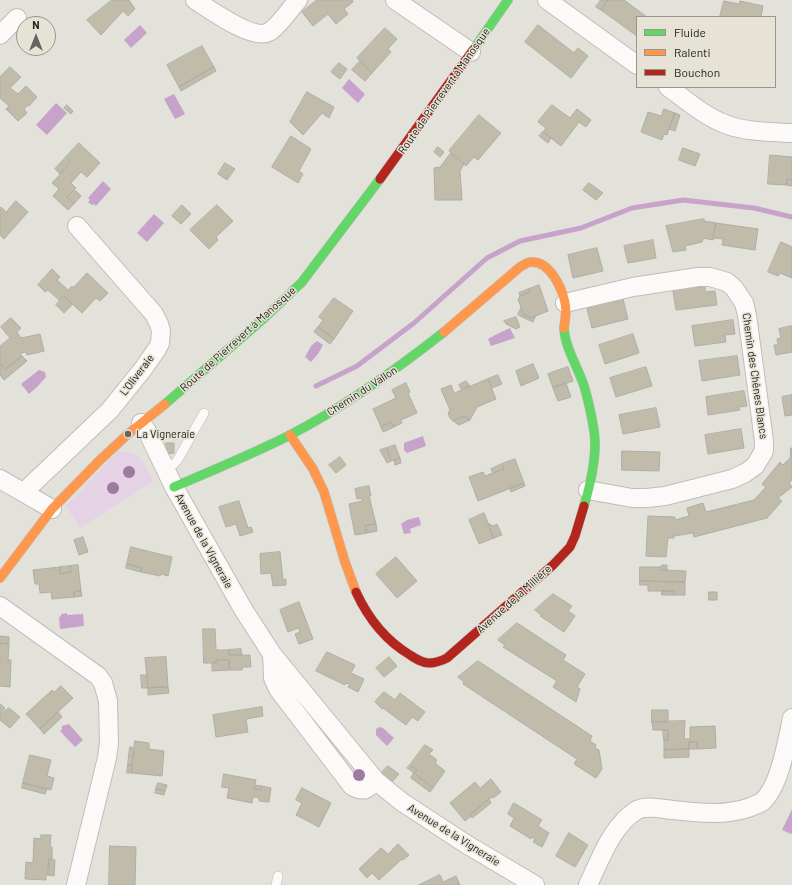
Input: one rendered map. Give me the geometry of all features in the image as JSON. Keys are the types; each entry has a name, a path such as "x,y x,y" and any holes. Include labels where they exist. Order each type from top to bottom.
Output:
{"street":[{"path":"194,0 238,27 255,34 262,35 269,32 298,0"},
{"path":"395,0 471,52"},
{"name":"Route de Pierrevert à Manosque","path":"0,578 52,509 100,460 185,388 262,320 302,282 340,235 508,0"},
{"path":"547,0 636,64"},
{"path":"0,35 16,18"},
{"path":"669,88 710,117 725,124 738,128 792,133"},
{"name":"L'Oliveraie","path":"24,492 110,410 143,369 160,343 159,324 154,314 76,226"},
{"name":"Avenue de la Millière","path":"290,435 311,467 324,492 351,581 370,620 376,628 400,650 420,662 432,665 447,658 564,555 570,548 575,536 588,490 594,457 594,432 584,387 563,329 565,304 559,285 545,266 538,262 530,262"},
{"name":"Chemin du Vallon","path":"170,479 290,435 332,411 410,359 446,331 520,267 530,262"},
{"name":"Chemin des Chênes Blancs","path":"565,304 633,287 698,277 710,277 726,282 739,293 744,303 747,315 764,441 764,451 755,466 745,473 732,478 665,496 647,498 632,498 588,490"},
{"name":"Avenue de la Vigneraie","path":"141,424 147,431 170,479 242,609 272,654 376,781 402,802 466,844 535,885"},
{"path":"0,479 52,509"},
{"path":"0,606 98,676 106,690 109,731 107,758 76,885"},
{"path":"588,885 618,827 627,817 639,809 652,808 704,813 732,812 742,810 761,802 769,793 778,776 792,718"}],"lane":[{"path":"170,479 177,461 204,413"}],"shaded area":[{"path":"140,25 147,33 131,48 124,40"},
{"path":"349,79 365,94 358,103 342,88"},
{"path":"174,94 185,114 175,119 164,99"},
{"path":"56,103 67,113 47,135 36,125"},
{"path":"103,181 111,189 96,206 94,204 92,205 88,202 90,200 88,198"},
{"path":"154,214 164,223 147,242 137,233"},
{"path":"510,328 515,338 491,346 488,339"},
{"path":"317,341 323,345 311,362 305,357 311,346"},
{"path":"39,370 45,372 46,377 29,394 21,384"},
{"path":"423,436 426,446 407,453 404,450 404,443"},
{"path":"118,451 133,454 141,459 153,481 80,528 66,506"},
{"path":"419,517 421,525 410,529 411,533 404,534 401,524 407,520"},
{"path":"67,613 67,615 83,614 84,626 60,629 59,617 61,614"},
{"path":"69,724 83,740 75,747 60,731 62,726"},
{"path":"380,727 394,738 387,746 376,735 376,729"},
{"path":"792,809 792,833 791,834 782,830"}],"building":[{"path":"112,0 129,0 135,9 128,16 123,11 101,35 87,20"},
{"path":"317,0 352,0 353,2 344,9 348,14 336,24 328,14 313,26 302,12"},
{"path":"601,0 608,0 601,10 596,7"},
{"path":"608,0 624,0 646,16 636,16 636,35 601,10"},
{"path":"724,1 739,4 740,1 763,6 761,16 720,16"},
{"path":"538,25 574,53 578,48 588,56 571,78 525,42"},
{"path":"385,28 397,39 388,49 391,52 372,73 357,58"},
{"path":"202,46 214,67 179,87 167,65"},
{"path":"360,61 372,73 365,81 352,70"},
{"path":"339,63 347,69 340,79 331,72"},
{"path":"10,67 21,77 10,88 18,94 26,86 37,97 24,109 27,113 18,121 6,109 9,106 0,98 0,77"},
{"path":"214,67 216,71 181,91 179,87"},
{"path":"307,92 334,107 329,118 322,113 303,135 290,122"},
{"path":"67,105 73,111 71,114 64,108"},
{"path":"552,105 570,118 577,109 591,120 586,127 579,122 561,146 543,132 546,128 538,122"},
{"path":"664,109 675,113 667,135 664,134 662,140 641,132 648,112 661,116"},
{"path":"675,113 680,115 675,131 669,129"},
{"path":"479,115 501,133 478,160 474,157 466,166 449,151"},
{"path":"543,132 551,138 548,143 539,136"},
{"path":"291,136 311,149 299,171 303,174 298,183 272,167"},
{"path":"79,143 100,163 87,177 81,172 71,183 76,188 67,197 74,204 68,210 53,196 59,189 52,183 67,167 66,166 70,161 66,157"},
{"path":"438,147 444,152 440,157 434,152"},
{"path":"683,148 700,154 695,166 679,160"},
{"path":"451,153 464,164 460,171 462,200 435,200 434,168 440,167"},
{"path":"770,155 792,157 792,180 787,179 787,185 768,184"},
{"path":"66,157 70,161 60,174 55,169"},
{"path":"225,163 235,169 227,180 218,174"},
{"path":"787,179 792,180 792,186 787,185"},
{"path":"589,183 603,193 596,200 583,190"},
{"path":"75,190 81,196 74,204 67,197"},
{"path":"16,201 28,212 4,239 0,235 0,208 1,207 6,212"},
{"path":"182,205 191,214 181,224 172,216"},
{"path":"217,205 233,221 216,237 218,240 209,249 190,230"},
{"path":"704,219 704,221 716,223 713,240 703,238 702,242 685,246 686,250 673,252 666,226"},
{"path":"716,223 758,229 755,250 722,245 723,239 713,238"},
{"path":"653,240 656,258 628,263 624,246"},
{"path":"781,242 792,247 792,278 780,273 778,276 768,272"},
{"path":"597,248 603,271 573,278 568,255"},
{"path":"52,269 60,277 57,280 68,290 72,286 73,288 87,273 108,293 100,301 96,298 82,313 64,296 59,300 48,290 45,292 38,285"},
{"path":"539,285 548,311 531,318 524,315 518,299 520,296 530,292 529,289"},
{"path":"705,287 705,292 715,291 717,305 676,310 673,291"},
{"path":"529,289 530,292 520,296 519,293"},
{"path":"64,296 73,304 64,313 56,305"},
{"path":"334,298 353,311 334,339 318,327 323,320 319,317"},
{"path":"623,299 628,319 592,328 587,309"},
{"path":"521,308 524,315 531,318 536,315 533,322 518,315"},
{"path":"516,317 520,327 516,329 506,324 504,321"},
{"path":"11,318 21,328 17,332 21,338 40,334 44,351 27,355 26,352 20,353 22,356 5,369 0,363 0,346 10,338 1,327"},
{"path":"733,320 735,334 725,335 726,342 695,346 692,326"},
{"path":"792,326 792,352 776,355 774,345 778,345 777,339 781,338 779,329"},
{"path":"318,327 334,339 330,344 314,332"},
{"path":"633,334 639,353 605,364 599,345"},
{"path":"22,356 27,361 4,380 0,375 0,363 5,369"},
{"path":"737,356 740,375 702,381 699,361"},
{"path":"533,364 539,378 521,386 516,371"},
{"path":"568,367 573,381 553,388 548,374"},
{"path":"646,367 652,386 616,397 610,378"},
{"path":"498,375 502,384 492,388 488,379"},
{"path":"488,379 496,399 477,407 470,420 464,416 453,421 448,413 450,410 441,389 451,385 454,393"},
{"path":"466,381 470,386 461,389 459,385"},
{"path":"406,383 410,392 408,393 417,413 401,420 402,423 394,427 391,422 381,427 373,409 396,398 392,390"},
{"path":"566,383 571,397 558,401 553,388"},
{"path":"744,391 747,406 739,407 740,410 708,415 706,397"},
{"path":"792,395 792,415 785,416 782,397"},
{"path":"656,408 660,427 623,434 619,415"},
{"path":"464,416 470,420 459,425 453,421"},
{"path":"391,422 394,427 383,432 381,427"},
{"path":"741,429 744,448 708,454 705,435"},
{"path":"166,443 174,443 174,453 167,454"},
{"path":"395,445 400,458 391,461 387,448"},
{"path":"387,448 391,461 387,463 380,450"},
{"path":"791,448 792,480 789,483 792,487 778,498 782,501 767,518 694,537 693,533 674,536 674,538 668,538 666,557 646,556 648,516 675,517 675,520 689,516 687,508 703,503 706,512 754,500 766,487 762,484 780,462 783,465 790,458"},
{"path":"622,451 660,452 659,471 622,470"},
{"path":"340,457 346,465 336,473 329,465"},
{"path":"400,458 401,463 395,465 394,460"},
{"path":"515,459 524,483 478,501 469,477 483,472 485,476 504,469 502,464"},
{"path":"502,464 504,469 493,473 491,469"},
{"path":"524,483 525,486 511,492 510,488"},
{"path":"369,486 371,496 369,496 376,524 365,526 367,533 355,535 349,504 362,501 362,498 357,499 355,489"},
{"path":"239,501 248,528 251,527 253,532 240,536 236,524 226,527 219,507"},
{"path":"484,513 494,538 479,544 469,520"},
{"path":"488,523 493,526 497,524 502,535 494,538"},
{"path":"376,524 377,531 367,533 365,526"},
{"path":"83,537 88,552 79,555 74,540"},
{"path":"131,547 172,557 168,576 141,572 142,568 127,564"},
{"path":"280,552 283,580 286,579 286,585 273,586 271,573 261,574 260,554"},
{"path":"396,557 417,581 397,598 376,574"},
{"path":"127,564 142,568 141,572 126,568"},
{"path":"78,565 81,591 74,592 74,597 52,599 51,592 40,593 39,584 35,584 33,570 60,567 60,574 71,572 70,566"},
{"path":"662,565 667,565 667,570 661,570"},
{"path":"70,566 71,572 60,574 60,567"},
{"path":"640,567 661,567 661,570 686,571 685,582 640,581"},
{"path":"640,581 685,582 685,595 674,595 674,591 648,591 648,585 640,585"},
{"path":"81,591 82,596 74,597 74,592"},
{"path":"662,591 674,591 674,595 662,595"},
{"path":"709,592 717,592 717,600 709,600"},
{"path":"553,594 572,606 568,611 575,616 564,632 540,616 541,615 535,610"},
{"path":"299,602 313,639 299,644 295,634 300,632 298,628 288,632 280,610"},
{"path":"517,623 566,655 563,660 585,674 577,687 580,689 576,702 553,687 557,681 503,647 505,645 498,640"},
{"path":"203,629 215,629 216,650 229,650 229,655 250,655 251,667 243,667 242,670 229,670 229,660 216,660 216,663 204,663"},
{"path":"0,636 9,637 9,644 0,643"},
{"path":"0,643 9,644 8,660 11,660 10,687 0,686"},
{"path":"241,649 242,655 229,655 229,650"},
{"path":"327,652 355,665 351,673 364,679 358,692 348,687 350,684 346,683 345,685 316,671"},
{"path":"166,657 168,687 148,688 145,658"},
{"path":"389,657 397,666 384,677 376,668"},
{"path":"216,660 229,660 229,670 212,671 212,663 216,663"},
{"path":"478,661 592,736 590,741 596,745 595,748 599,750 602,769 596,778 574,764 577,759 463,684 464,682 458,677"},
{"path":"141,675 147,675 148,688 142,688"},
{"path":"61,686 73,698 40,729 26,714 52,690 54,692"},
{"path":"168,687 169,693 148,695 148,688"},
{"path":"384,692 395,700 400,693 425,712 418,721 412,717 406,725 383,708 382,709 375,702"},
{"path":"0,704 5,708 0,714"},
{"path":"262,707 263,716 246,719 248,732 216,737 213,715"},
{"path":"9,708 20,717 10,728 0,720 0,715"},
{"path":"652,710 668,710 668,722 652,722"},
{"path":"58,712 62,717 44,734 40,729"},
{"path":"685,721 684,739 690,739 690,727 715,726 716,748 697,749 697,742 689,742 689,749 664,750 664,740 668,740 668,730 653,730 652,722"},
{"path":"663,730 668,730 668,740 664,740"},
{"path":"135,741 149,743 149,749 164,751 162,776 132,773"},
{"path":"689,742 697,742 697,749 689,749"},
{"path":"425,745 433,750 429,754 437,760 435,763 445,771 433,788 414,773 417,770 410,765"},
{"path":"130,747 134,748 132,765 128,765"},
{"path":"689,749 689,757 664,758 664,750"},
{"path":"30,755 51,760 47,776 54,778 51,790 23,783"},
{"path":"128,765 132,765 132,773 127,773"},
{"path":"410,765 417,770 414,773 407,768"},
{"path":"388,766 399,774 392,782 381,773"},
{"path":"414,773 433,788 430,792 411,778"},
{"path":"224,774 256,780 254,789 261,790 262,786 271,788 269,802 259,801 259,798 253,797 252,803 227,798 229,788 222,787"},
{"path":"491,779 501,792 493,798 492,797 465,821 450,803 475,782 480,788"},
{"path":"23,783 47,789 45,794 22,788"},
{"path":"158,783 167,785 165,791 156,789"},
{"path":"255,785 262,786 261,790 254,789"},
{"path":"302,788 331,803 319,827 296,815 302,803 296,800"},
{"path":"156,789 165,791 164,795 155,793"},
{"path":"489,799 491,803 472,818 470,815"},
{"path":"514,803 542,820 538,826 549,833 542,847 533,842 535,839 532,837 531,839 510,826 514,818 508,814"},
{"path":"569,833 588,845 575,867 556,856"},
{"path":"41,835 51,835 50,847 52,847 52,860 49,859 48,875 46,875 46,880 25,879 26,862 33,863 34,838 41,839"},
{"path":"398,844 409,855 403,860 402,859 379,880 372,873 367,878 359,869 381,848 388,854"},
{"path":"110,846 136,847 135,885 109,885"},
{"path":"49,859 55,860 54,876 48,875"},
{"path":"440,875 443,882 456,876 460,885 419,885"}],"waterway":[{"path":"316,386 357,366 414,323 487,258 520,241 581,228 632,208 683,200 754,208 792,217"}],"traffic: fast":[{"path":"473,50 508,0"},
{"path":"165,404 262,320 302,282 380,179"},
{"path":"564,328 567,343 586,392 595,437 593,467 584,506"},
{"path":"174,487 262,449 310,424 370,387 444,332"}],"traffic: slow":[{"path":"444,332 520,267 531,262 544,266 554,276 558,283 566,306 564,328"},
{"path":"0,578 52,509 100,460 128,434 165,404"},
{"path":"290,435 313,469 324,492 345,562 356,592"}],"traffic: jam":[{"path":"380,179 473,50"},
{"path":"356,592 366,611 378,628 401,649 421,662 434,663 441,661 447,658 553,565 570,547 584,506"}],"place":[{"name":"La Vigneraie","path":"128,434"}]}
